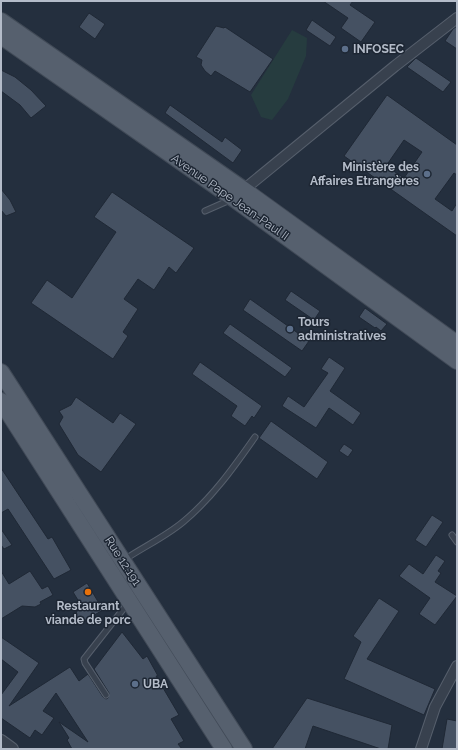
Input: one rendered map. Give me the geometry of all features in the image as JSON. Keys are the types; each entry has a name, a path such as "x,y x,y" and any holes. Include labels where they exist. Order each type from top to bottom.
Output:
{"main road":[{"name":"Avenue Pape Jean-Paul II","path":"1,21 239,194 457,361"},
{"name":"Avenue Pape Jean-Paul II","path":"1,36 239,194 457,344"},
{"name":"Rue 12.191","path":"1,372 244,749"},
{"name":"Rue 12.191","path":"1,401 224,749"}],"street":[{"path":"239,194 395,66 457,18"},
{"path":"421,749 435,707 457,666"},
{"path":"1,741 12,749"}],"lane":[{"path":"205,211 239,194"},
{"path":"123,561 175,528 193,512 232,471 255,437"},
{"path":"452,535 457,542"},
{"path":"106,696 84,664 84,659 129,602"}],"green space":[{"path":"292,30 307,38 306,56 288,99 272,120 261,117 251,95"}],"building":[{"path":"323,1 353,1 350,5 375,22 361,42 341,28 348,18"},
{"path":"89,13 105,24 95,39 79,27"},
{"path":"312,20 336,37 330,46 306,30"},
{"path":"216,26 225,27 273,59 250,92 215,71 211,76 201,65 202,60 196,57"},
{"path":"457,26 457,49 445,41 453,29"},
{"path":"416,58 451,82 443,92 407,67"},
{"path":"1,70 15,77 31,90 46,106 31,118 20,105 1,91"},
{"path":"387,95 457,145 457,175 454,173 435,199 452,211 457,203 457,236 344,156","holes":["404,140 422,152 404,178 386,166"]},
{"path":"170,105 222,142 225,137 242,150 233,163 165,113"},
{"path":"1,189 10,200 16,212 6,216 1,210"},
{"path":"112,192 194,248 176,273 169,267 154,290 138,279 124,299 138,309 123,332 128,336 113,359 31,303 47,280 72,298 116,232 94,217"},
{"path":"291,291 320,311 314,320 285,300"},
{"path":"250,299 309,341 302,351 243,310"},
{"path":"365,308 387,324 381,331 359,317"},
{"path":"230,324 292,368 285,377 223,333"},
{"path":"329,357 345,368 330,391 361,413 353,425 329,408 316,428 282,406 288,396 304,407 328,373 321,369"},
{"path":"200,362 262,406 254,418 252,416 245,426 231,416 237,406 192,374"},
{"path":"76,397 113,423 120,413 136,424 101,472 78,455 59,424 63,417 59,411 71,405"},
{"path":"271,421 328,462 317,479 259,438"},
{"path":"344,444 353,450 348,457 339,451"},
{"path":"1,468 48,539 52,537 71,570 54,579 8,509 1,513"},
{"path":"432,515 443,522 426,547 415,540"},
{"path":"1,529 12,545 4,549 1,545"},
{"path":"436,555 445,561 438,571 441,573 435,582 457,596 435,625 419,614 430,598 399,576 409,564 423,574"},
{"path":"1,571 9,584 30,571 42,589 48,586 53,595 40,602 41,604 35,607 22,606 1,619"},
{"path":"87,583 103,610 77,625 71,621 81,605 73,592"},
{"path":"379,598 399,611 367,659 435,689 424,715 344,679 361,642 353,636"},
{"path":"122,632 143,659 147,656 158,676 156,676 179,715 171,719 184,741 178,744 182,749 72,749 67,740 69,738 59,722 88,742 56,693 43,711 54,718 42,735 35,730 30,738 1,718 1,695 18,672 1,659 1,637 39,663 9,706 70,667 79,681 88,674 103,697 106,699 108,698 109,693 94,669"},
{"path":"307,698 392,725 388,749 381,749 313,726 305,749 272,749"},
{"path":"447,719 457,721 457,749 442,749"}],"place":[{"name":"INFOSEC","path":"345,49"},
{"name":"Ministère des Affaires Etrangères","path":"427,174"},
{"name":"Tours administratives","path":"290,329"},
{"name":"Restaurant viande de porc","path":"88,592"},
{"name":"UBA","path":"135,684"}]}
